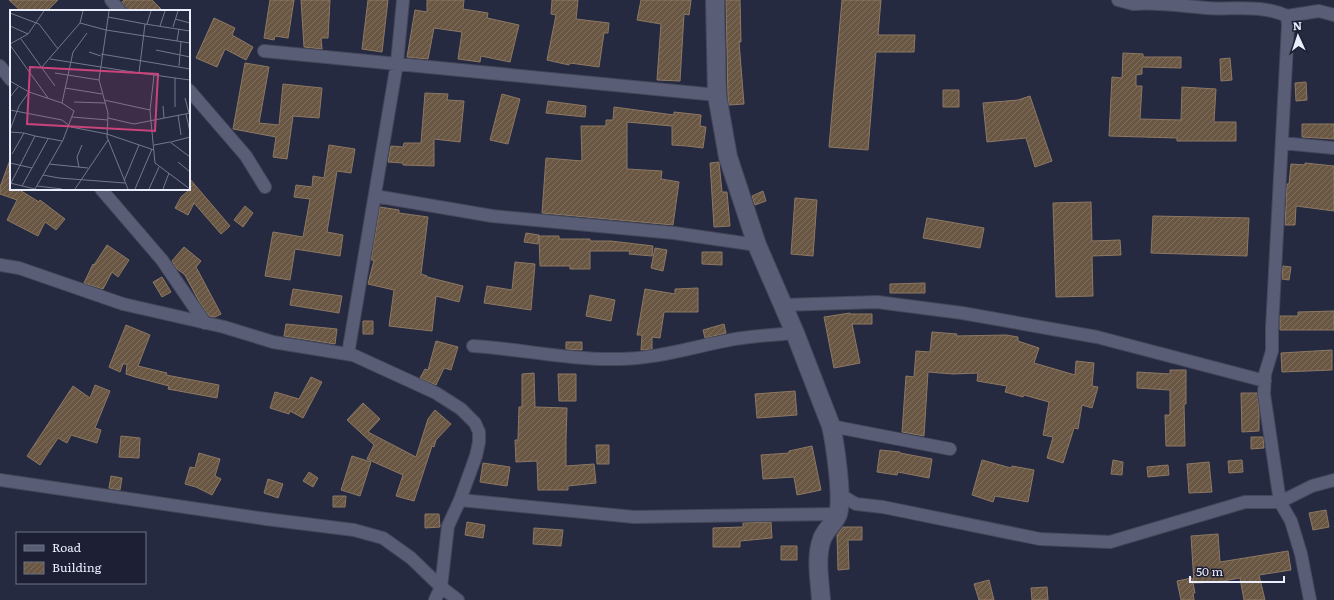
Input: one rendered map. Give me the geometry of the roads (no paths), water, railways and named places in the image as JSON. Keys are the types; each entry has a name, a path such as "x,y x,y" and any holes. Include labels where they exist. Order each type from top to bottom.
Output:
{"street":[{"path":"348,354 397,63 403,0"},
{"path":"715,0 717,95 728,157 757,245 795,332 831,426 834,438 839,494 838,514 822,538 818,552 821,600"},
{"path":"1118,0 1209,8 1253,8 1278,12 1287,16 1319,11 1334,15"},
{"path":"112,1 119,10"},
{"path":"1287,16 1288,25 1272,351 1265,374 1264,394 1280,502 1291,521 1301,554 1310,600"},
{"path":"264,51 717,95"},
{"path":"0,66 10,79"},
{"path":"190,91 246,156 265,188"},
{"path":"1282,143 1334,148"},
{"path":"102,190 162,260 205,323"},
{"path":"375,196 492,216 674,233 757,245"},
{"path":"0,265 19,268 123,304 205,323 273,342 353,355 436,393 462,409 475,423 479,432 479,442 476,456 460,500 448,526 441,587 435,600"},
{"path":"783,305 877,302 962,312 1097,337 1265,381"},
{"path":"473,346 502,348 559,356 618,359 656,357 726,340 795,332"},
{"path":"831,426 950,449"},
{"path":"0,480 266,519 354,530 383,538 411,558 441,587 458,600"},
{"path":"839,494 856,504 1040,539 1110,542 1245,502 1280,502 1312,486 1334,480"},
{"path":"460,500 634,517 838,514"}]}
